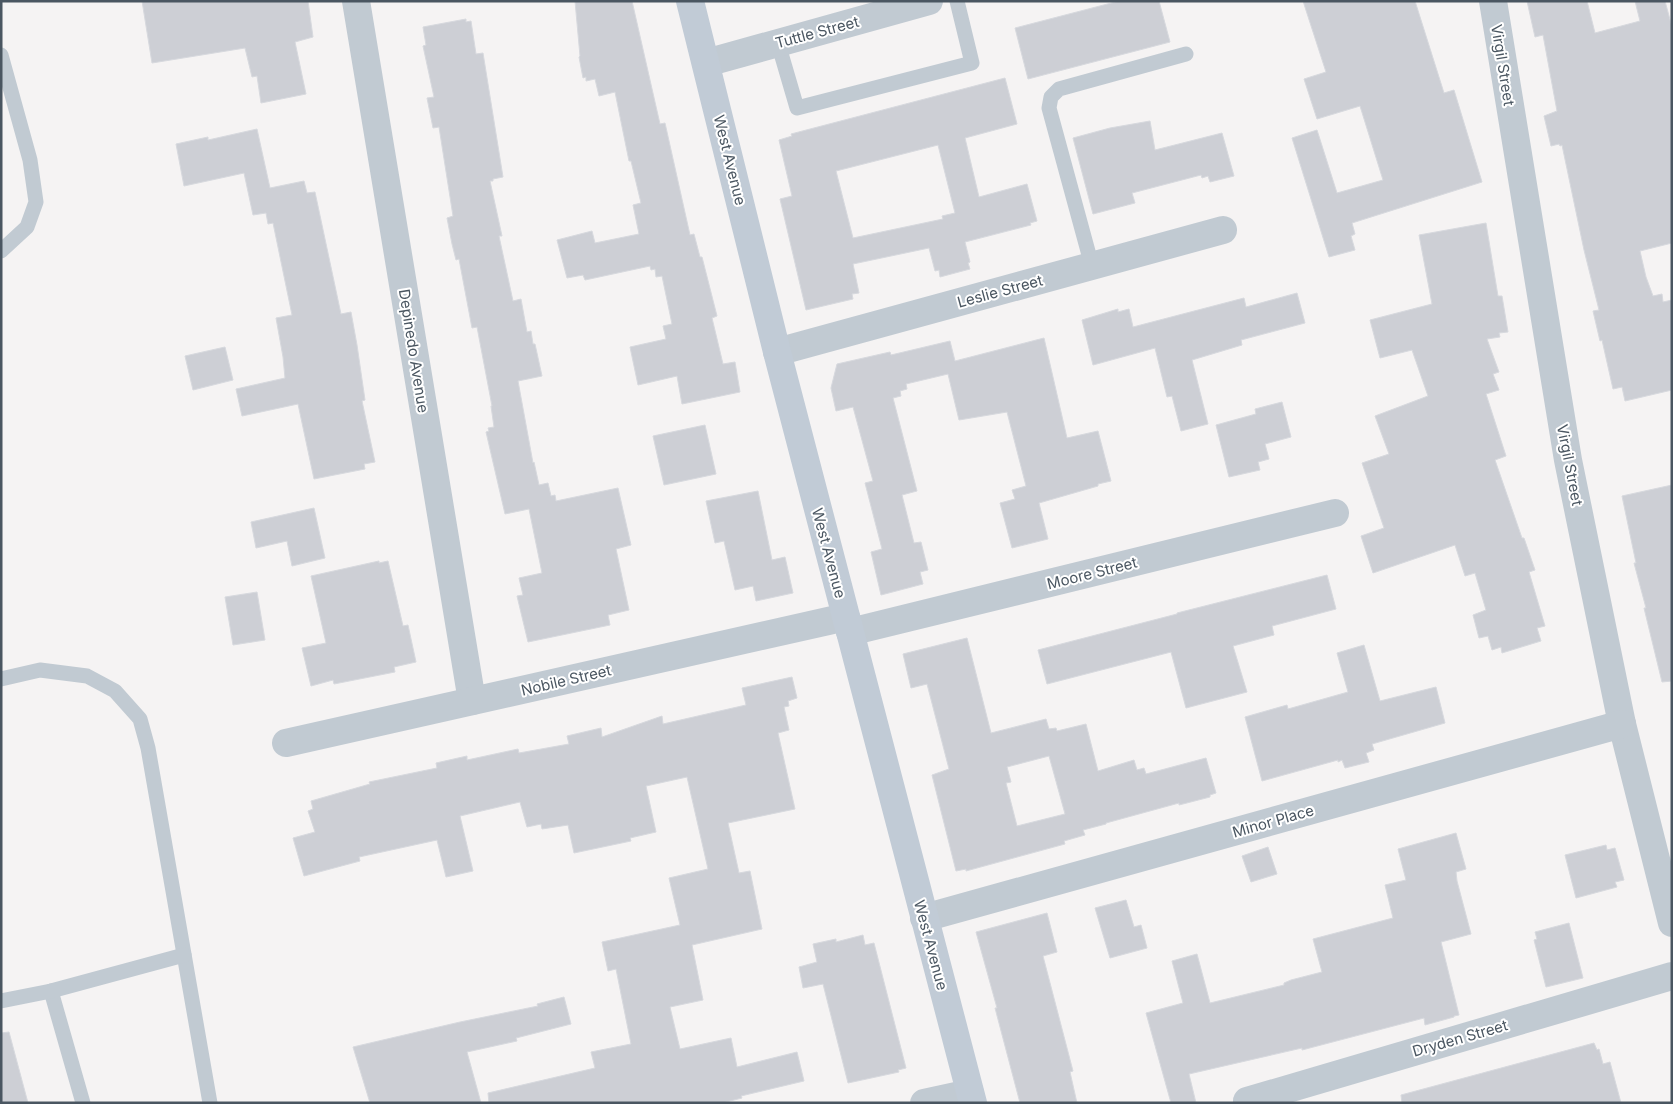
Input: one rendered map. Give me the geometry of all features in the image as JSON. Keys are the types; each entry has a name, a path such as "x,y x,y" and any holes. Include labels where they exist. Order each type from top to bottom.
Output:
{"main road":[{"name":"West Avenue","path":"690,1 777,352 972,1098"}],"street":[{"name":"Depinedo Avenue","path":"356,1 472,701"},
{"name":"Tuttle Street","path":"706,62 929,1"},
{"name":"Virgil Street","path":"1493,1 1568,460 1622,724 1672,923"},
{"name":"Leslie Street","path":"777,352 1223,230"},
{"name":"Moore Street","path":"848,625 1335,514"},
{"name":"Nobile Street","path":"286,743 472,701 848,625"},
{"name":"Minor Place","path":"924,918 1622,724"},
{"name":"Dryden Street","path":"1248,1101 1672,976"},
{"path":"924,1103 972,1098"}],"lane":[{"path":"778,43 797,108 972,63 957,1"},
{"path":"1,54 30,160 36,202 27,227 1,251"},
{"path":"1092,266 1049,108 1051,97 1059,88 1186,54"},
{"path":"1,679 40,670 87,676 115,691 140,719 148,748 210,1103"},
{"path":"1,1001 51,991 184,955"},
{"path":"51,991 83,1103"}],"building":[{"path":"142,1 308,1 313,37 295,42 306,94 261,103 257,76 252,77 245,48 152,63"},
{"path":"575,1 632,1 660,124 665,123 690,235 694,234 700,257 702,257 717,316 712,318 723,364 735,362 740,392 682,404 677,376 638,385 630,347 666,339 663,326 672,324 662,276 656,277 655,269 651,270 650,266 585,280 583,275 567,278 557,240 592,231 595,243 639,234 633,205 641,203 631,161 629,161 615,92 599,96 595,79 586,81 586,77 583,78 579,57"},
{"path":"1119,1 1159,1 1170,42 1028,79 1015,28"},
{"path":"1303,1 1415,1 1444,93 1454,90 1482,182 1352,223 1355,234 1351,236 1355,250 1329,257 1292,138 1317,130 1337,193 1383,180 1360,106 1317,119 1304,79 1326,72"},
{"path":"1527,1 1587,1 1595,33 1640,21 1635,1 1665,1 1672,27 1672,243 1640,251 1653,296 1662,294 1663,302 1672,300 1672,390 1625,401 1622,387 1613,389 1602,340 1600,341 1593,311 1599,310 1584,250 1562,145 1551,146 1544,116 1557,111 1543,35 1535,37"},
{"path":"466,19 466,22 471,21 476,54 483,53 503,177 490,181 502,236 499,236 513,301 521,299 527,332 531,331 542,376 518,381 533,463 539,485 548,483 551,496 555,495 556,501 618,488 631,545 616,549 629,610 608,615 610,625 528,642 517,596 523,595 519,578 542,573 529,509 505,514 486,432 489,431 488,428 494,427 492,406 477,327 472,328 459,259 456,260 447,218 453,216 439,127 433,128 427,98 434,97 423,46 426,45 423,27"},
{"path":"1005,78 1017,124 965,138 979,197 1027,184 1037,221 1030,223 1031,225 965,242 970,269 940,277 939,270 935,271 929,248 853,264 859,293 852,294 853,299 806,310 780,199 792,196 779,140 792,136 791,134","holes":["938,145 955,213 942,216 943,219 853,238 836,171"]},
{"path":"1150,121 1155,150 1222,133 1234,176 1210,182 1208,176 1202,178 1201,175 1132,193 1135,203 1093,214 1073,138 1110,128"},
{"path":"257,129 270,188 304,181 307,193 315,192 341,314 351,312 357,345 365,400 362,401 375,462 364,464 365,469 314,479 298,404 242,416 236,389 285,378 276,318 292,315 273,223 268,224 266,213 253,215 244,173 184,186 176,144 208,137 208,140"},
{"path":"1486,223 1498,296 1502,296 1508,332 1499,333 1500,337 1487,339 1499,372 1493,374 1499,390 1486,394 1506,456 1495,460 1535,570 1529,572 1545,626 1537,628 1541,641 1502,653 1501,647 1492,650 1488,636 1479,638 1473,615 1486,610 1475,573 1465,576 1455,545 1373,573 1361,536 1384,528 1362,463 1389,454 1375,416 1428,396 1412,350 1380,358 1370,320 1432,304 1419,235"},
{"path":"1297,293 1305,323 1241,340 1242,345 1192,360 1208,424 1181,431 1172,396 1167,397 1155,348 1093,365 1082,320 1118,309 1118,312 1129,309 1133,327 1244,298 1246,307"},
{"path":"1044,338 1067,438 1098,431 1111,481 1039,503 1048,539 1012,548 1000,503 1015,499 1012,490 1026,486 1007,412 959,420 948,374 906,384 907,389 900,391 901,396 893,398 917,491 902,495 914,543 921,542 928,570 920,572 923,584 881,595 871,552 882,549 865,483 873,481 853,407 836,411 831,388 837,364 890,352 891,355 950,341 955,361"},
{"path":"225,347 233,380 193,390 185,356"},
{"path":"1282,402 1291,437 1265,444 1269,459 1258,462 1260,470 1229,477 1216,425 1256,414 1255,409"},
{"path":"705,425 716,474 664,485 653,436"},
{"path":"1672,485 1672,681 1662,682 1634,563 1636,563 1622,496"},
{"path":"758,491 772,560 785,557 793,593 756,601 753,586 735,590 724,541 715,543 706,501"},
{"path":"314,508 325,558 292,566 287,541 256,548 251,522"},
{"path":"379,561 379,563 388,561 403,626 408,625 416,662 394,667 395,672 334,684 333,680 311,686 302,648 326,643 311,576"},
{"path":"1327,575 1336,609 1272,626 1274,635 1233,646 1247,692 1186,708 1171,652 1047,684 1038,650"},
{"path":"257,592 265,640 233,645 225,597"},
{"path":"967,638 991,733 1046,719 1049,729 1056,728 1057,731 1086,724 1098,771 1134,760 1137,770 1144,768 1146,774 1206,758 1216,793 1210,795 1210,797 1179,805 1179,803 1083,830 1085,835 1064,841 1065,844 966,871 966,869 956,871 932,775 949,769 927,684 911,688 903,654","holes":["1049,756 1065,814 1017,826 1006,783 1011,782 1007,767"]},
{"path":"1364,645 1380,701 1436,687 1445,723 1372,744 1374,750 1366,753 1369,762 1345,768 1342,760 1338,762 1338,760 1262,781 1245,717 1287,705 1288,709 1348,692 1337,653"},
{"path":"792,677 797,698 788,701 789,706 784,707 789,730 778,733 795,809 728,823 739,873 750,871 762,929 692,945 703,1000 670,1007 680,1049 731,1038 737,1067 797,1052 804,1081 741,1096 742,1098 722,1103 489,1103 488,1093 595,1068 591,1052 631,1044 616,969 608,971 602,942 680,925 669,878 708,869 687,777 646,786 656,832 630,838 631,841 574,853 568,825 542,829 541,824 527,827 520,802 460,816 473,871 446,877 437,840 359,857 360,861 304,876 293,838 315,832 308,811 313,809 311,801 370,784 369,782 437,768 436,763 467,756 467,760 518,749 519,753 569,744 567,736 601,728 602,737 662,716 663,724 746,705 742,688"},
{"path":"1456,833 1466,869 1456,872 1457,881 1471,934 1441,942 1459,1015 1425,1025 1424,1018 1302,1050 1302,1048 1189,1074 1196,1103 1171,1103 1146,1013 1183,1003 1172,961 1197,954 1210,1003 1284,985 1284,983 1291,980 1322,972 1313,939 1393,918 1385,885 1406,880 1398,849"},
{"path":"1606,845 1607,850 1615,848 1624,880 1615,882 1617,887 1576,898 1565,855"},
{"path":"1268,847 1277,874 1251,882 1242,856"},
{"path":"1126,900 1134,927 1141,925 1147,948 1110,958 1095,908"},
{"path":"1047,913 1057,952 1043,956 1073,1071 1070,1072 1077,1103 1020,1103 976,932"},
{"path":"1569,923 1583,978 1546,987 1534,940 1537,939 1535,932"},
{"path":"863,935 865,945 874,943 906,1068 898,1070 899,1072 848,1083 823,984 803,988 799,967 817,962 813,944 836,939 836,942"},
{"path":"564,997 571,1024 516,1038 517,1041 467,1052 481,1103 370,1103 353,1047 538,1006 537,1004"},
{"path":"9,1032 28,1103 1,1103 1,1033"},
{"path":"1594,1043 1597,1050 1599,1049 1603,1064 1610,1062 1621,1103 1402,1103 1401,1095"}]}
